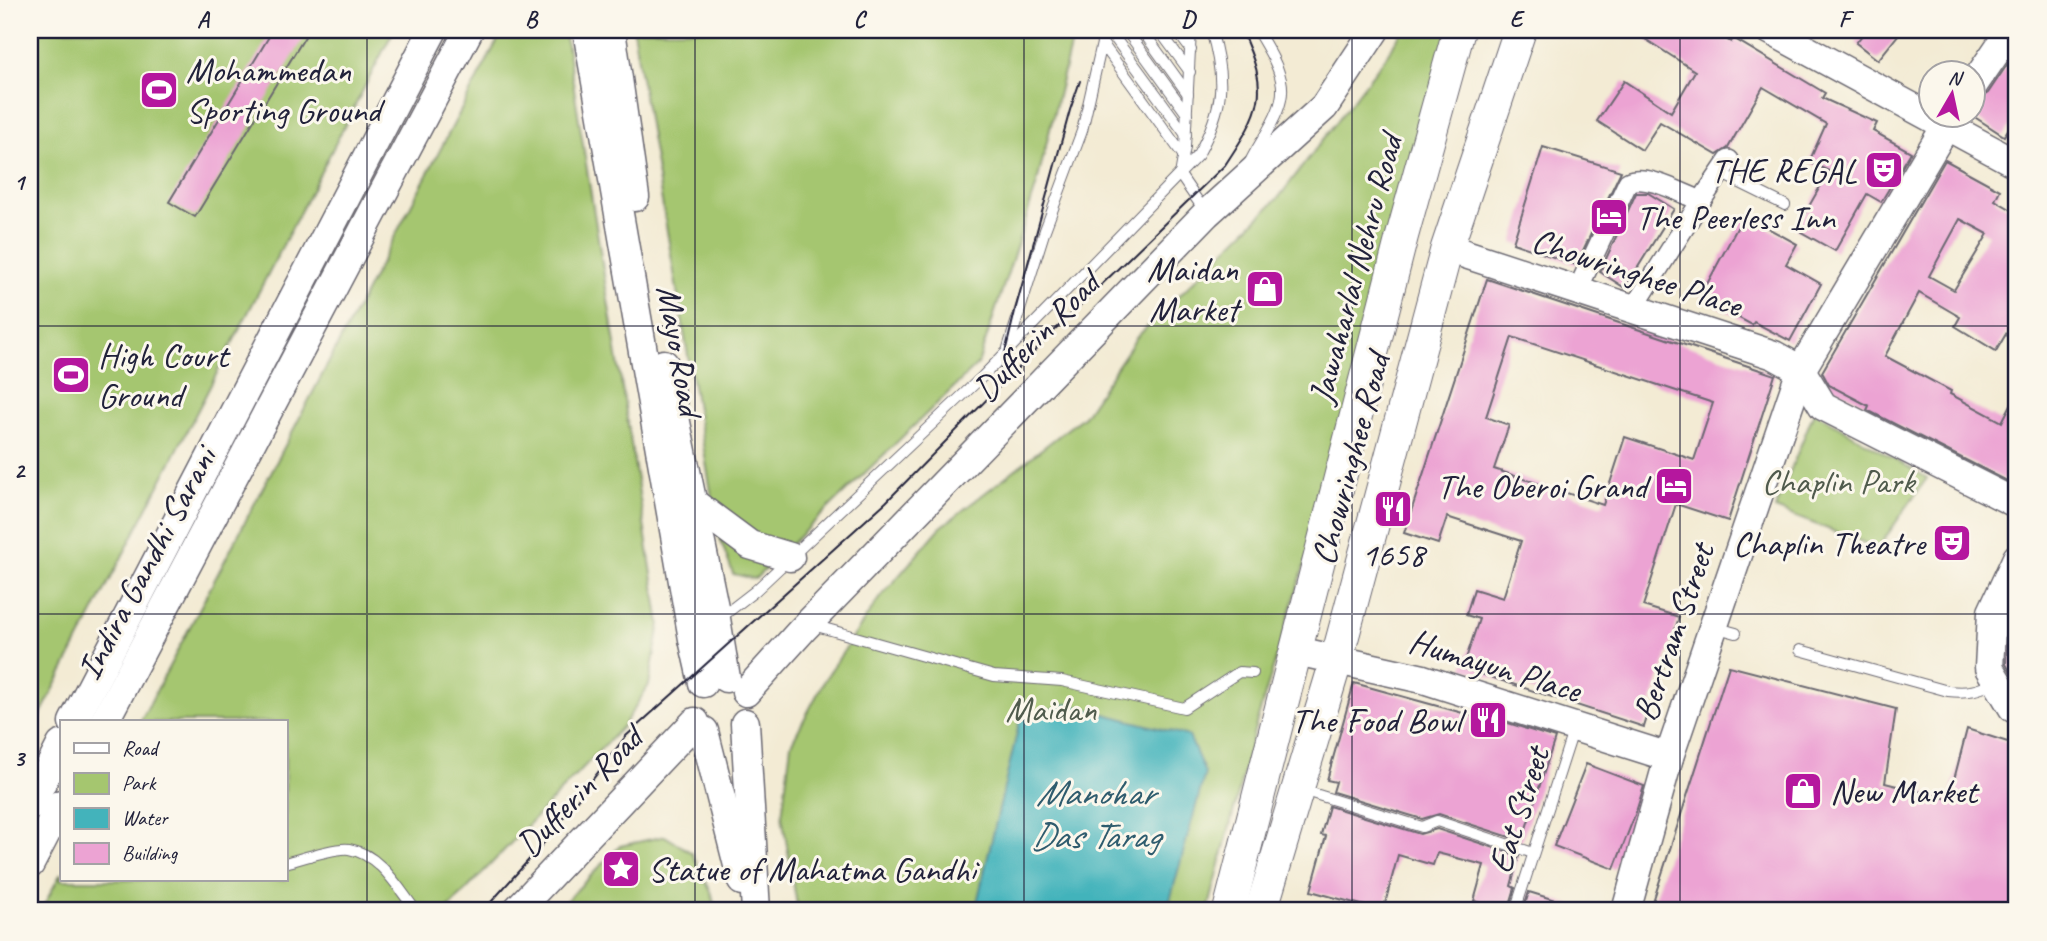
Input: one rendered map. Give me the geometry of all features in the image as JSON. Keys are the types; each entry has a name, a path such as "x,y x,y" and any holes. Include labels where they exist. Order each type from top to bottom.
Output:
{"main road":[{"name":"Indira Gandhi Sarani","path":"74,720 433,30"},
{"name":"Indira Gandhi Sarani","path":"105,720 469,30"},
{"name":"Mayo Road","path":"587,30 693,639 725,684"},
{"name":"Mayo Road","path":"611,30 633,186 661,350 717,620 725,684"},
{"name":"Dufferin Road","path":"725,684 808,623 1206,214 1324,107 1375,30"},
{"name":"Jawaharlal Nehru Road","path":"1297,651 1402,236 1459,30"},
{"name":"Chowringhee Road","path":"1261,911 1336,658 1447,248 1520,30"},
{"path":"1770,30 1918,105"},
{"path":"1988,63 2011,30"},
{"name":"Bertram Street","path":"1626,911 1669,757 1725,630 1801,370 1942,130"},
{"path":"1964,130 2017,164"},
{"name":"Chowringhee Place","path":"1447,248 1774,355 1801,370"},
{"path":"1801,370 1823,406 2017,504"},
{"path":"692,502 750,545 790,557"},
{"path":"2017,558 1992,612 1993,674 2013,708 2017,710"},
{"path":"1229,911 1297,651"},
{"name":"Humayun Place","path":"1297,651 1423,679 1669,757"},
{"path":"700,727 716,736 740,730 750,708 725,684 692,698 691,706 700,727 749,911"},
{"path":"745,723 756,911"},
{"name":"Dufferin Road","path":"516,911 700,727"},
{"path":"30,806 60,747"},
{"path":"30,864 60,806"}],"street":[{"path":"1633,309 1724,166"},
{"path":"1577,291 1628,182 1634,179 1649,180 1701,201"}],"lane":[{"path":"1006,352 1045,230 1082,131 1107,30"},
{"path":"1107,30 1186,135"},
{"path":"1125,30 1187,114"},
{"path":"1142,30 1188,94"},
{"path":"1159,30 1190,72"},
{"path":"1176,30 1191,51"},
{"path":"1191,30 1186,135 1180,175 1206,214"},
{"path":"717,620 755,591 1006,352 1198,155 1212,130 1221,98 1219,58 1210,30"},
{"path":"1242,182 1276,113 1282,91 1276,64 1257,30"},
{"path":"1102,43 1183,155"},
{"path":"1724,166 1785,205"},
{"path":"808,623 994,676 1062,681 1184,708 1238,672 1254,673"},
{"path":"1800,650 1948,691 1967,693 1980,690 1993,674"},
{"name":"Eat Street","path":"1514,911 1574,727"},
{"path":"1298,789 1422,827 1437,821 1533,853"},
{"path":"287,863 348,848 368,856 386,872 416,911"}],"green space":[{"path":"30,30 394,30 30,735"},
{"path":"503,30 562,30 567,45 660,624 649,685 623,726 446,911 41,911 60,875 60,881 287,881 287,720 141,720"},
{"path":"633,30 1074,30 1036,187 978,364 755,579 733,574 718,533"},
{"name":"Maidan","path":"1403,30 1467,30 1254,731 1208,911 798,911 782,816 791,744 827,676 878,600 940,528 1084,416 1137,337 1279,197 1385,58"},
{"name":"Chaplin Park","path":"1814,412 1927,478 1878,548 1775,509"},
{"path":"665,836 692,853 712,894 715,911 556,911 620,846"}],"water":[{"name":"Manohar Das Tarag","path":"1067,704 1189,736 1205,773 1167,911 975,911 1020,720"}],"building":[{"path":"273,30 309,30 195,217 169,202"},
{"path":"1631,30 1711,30 1731,42 1733,38 1825,93 1822,98 1877,123 1873,131 1911,152 1881,202 1867,194 1835,251 1796,229 1829,171 1809,162 1826,124 1763,87 1728,148 1717,155 1660,122 1642,150 1597,121 1624,81 1671,112 1695,71"},
{"path":"1866,30 1902,30 1878,60 1856,43"},
{"path":"2017,50 2017,115 2004,136 1988,126 1988,93"},
{"path":"1543,147 1621,171 1576,265 1513,243"},
{"path":"1945,160 2000,190 1995,200 2017,213 2017,315 1996,351 1955,326 1960,317 1919,293 1885,356 2002,422 2017,393 2017,486 1867,410 1869,406 1829,385 1822,372","holes":["1960,219 1988,234 1954,290 1929,276"]},
{"path":"1636,193 1648,193 1674,209 1625,288 1600,272"},
{"path":"1744,215 1797,244 1786,264 1821,284 1790,341 1754,322 1752,325 1700,297"},
{"name":"The Oberoi Grand","path":"1487,279 1775,375 1728,521 1676,504 1643,606 1679,617 1644,727 1463,668 1479,619 1466,615 1474,589 1503,598 1521,541 1447,517 1438,544 1404,533","holes":["1512,337 1713,403 1694,460 1625,437 1603,505 1494,469 1509,425 1486,417"]},
{"path":"2017,597 2017,683 2006,664 2008,616"},
{"name":"New Market","path":"1729,666 1896,709 1885,783 1949,799 1967,729 2017,745 2017,911 1650,911"},
{"path":"1354,683 1488,720 1489,717 1555,738 1522,841 1439,814 1422,819 1333,792 1336,782 1327,780"},
{"path":"1586,764 1644,786 1614,869 1554,846"},
{"path":"1329,806 1420,834 1437,829 1519,856 1511,886 1515,888 1508,911 1474,901 1484,865 1437,853 1433,865 1398,855 1383,911 1311,891 1326,836 1321,835"},
{"path":"1529,892 1581,908 1581,911 1523,911"}],"tram line":[{"path":"483,911 543,844 626,736 886,502 1065,320 1225,165 1247,129 1258,100 1256,70 1241,30"},
{"path":"996,390 1016,307 1080,81"}],"place":[{"name":"Mohammedan Sporting Ground","path":"159,90"},
{"name":"THE REGAL","path":"1884,170"},
{"name":"The Peerless Inn","path":"1609,217"},
{"name":"Maidan Market","path":"1265,289"},
{"name":"High Court Ground","path":"71,375"},
{"name":"The Oberoi Grand","path":"1674,486"},
{"name":"1658","path":"1393,509"},
{"name":"Chaplin Theatre","path":"1952,543"},
{"name":"The Food Bowl","path":"1488,720"},
{"name":"New Market","path":"1803,791"},
{"name":"Statue of Mahatma Gandhi","path":"621,869"}]}
